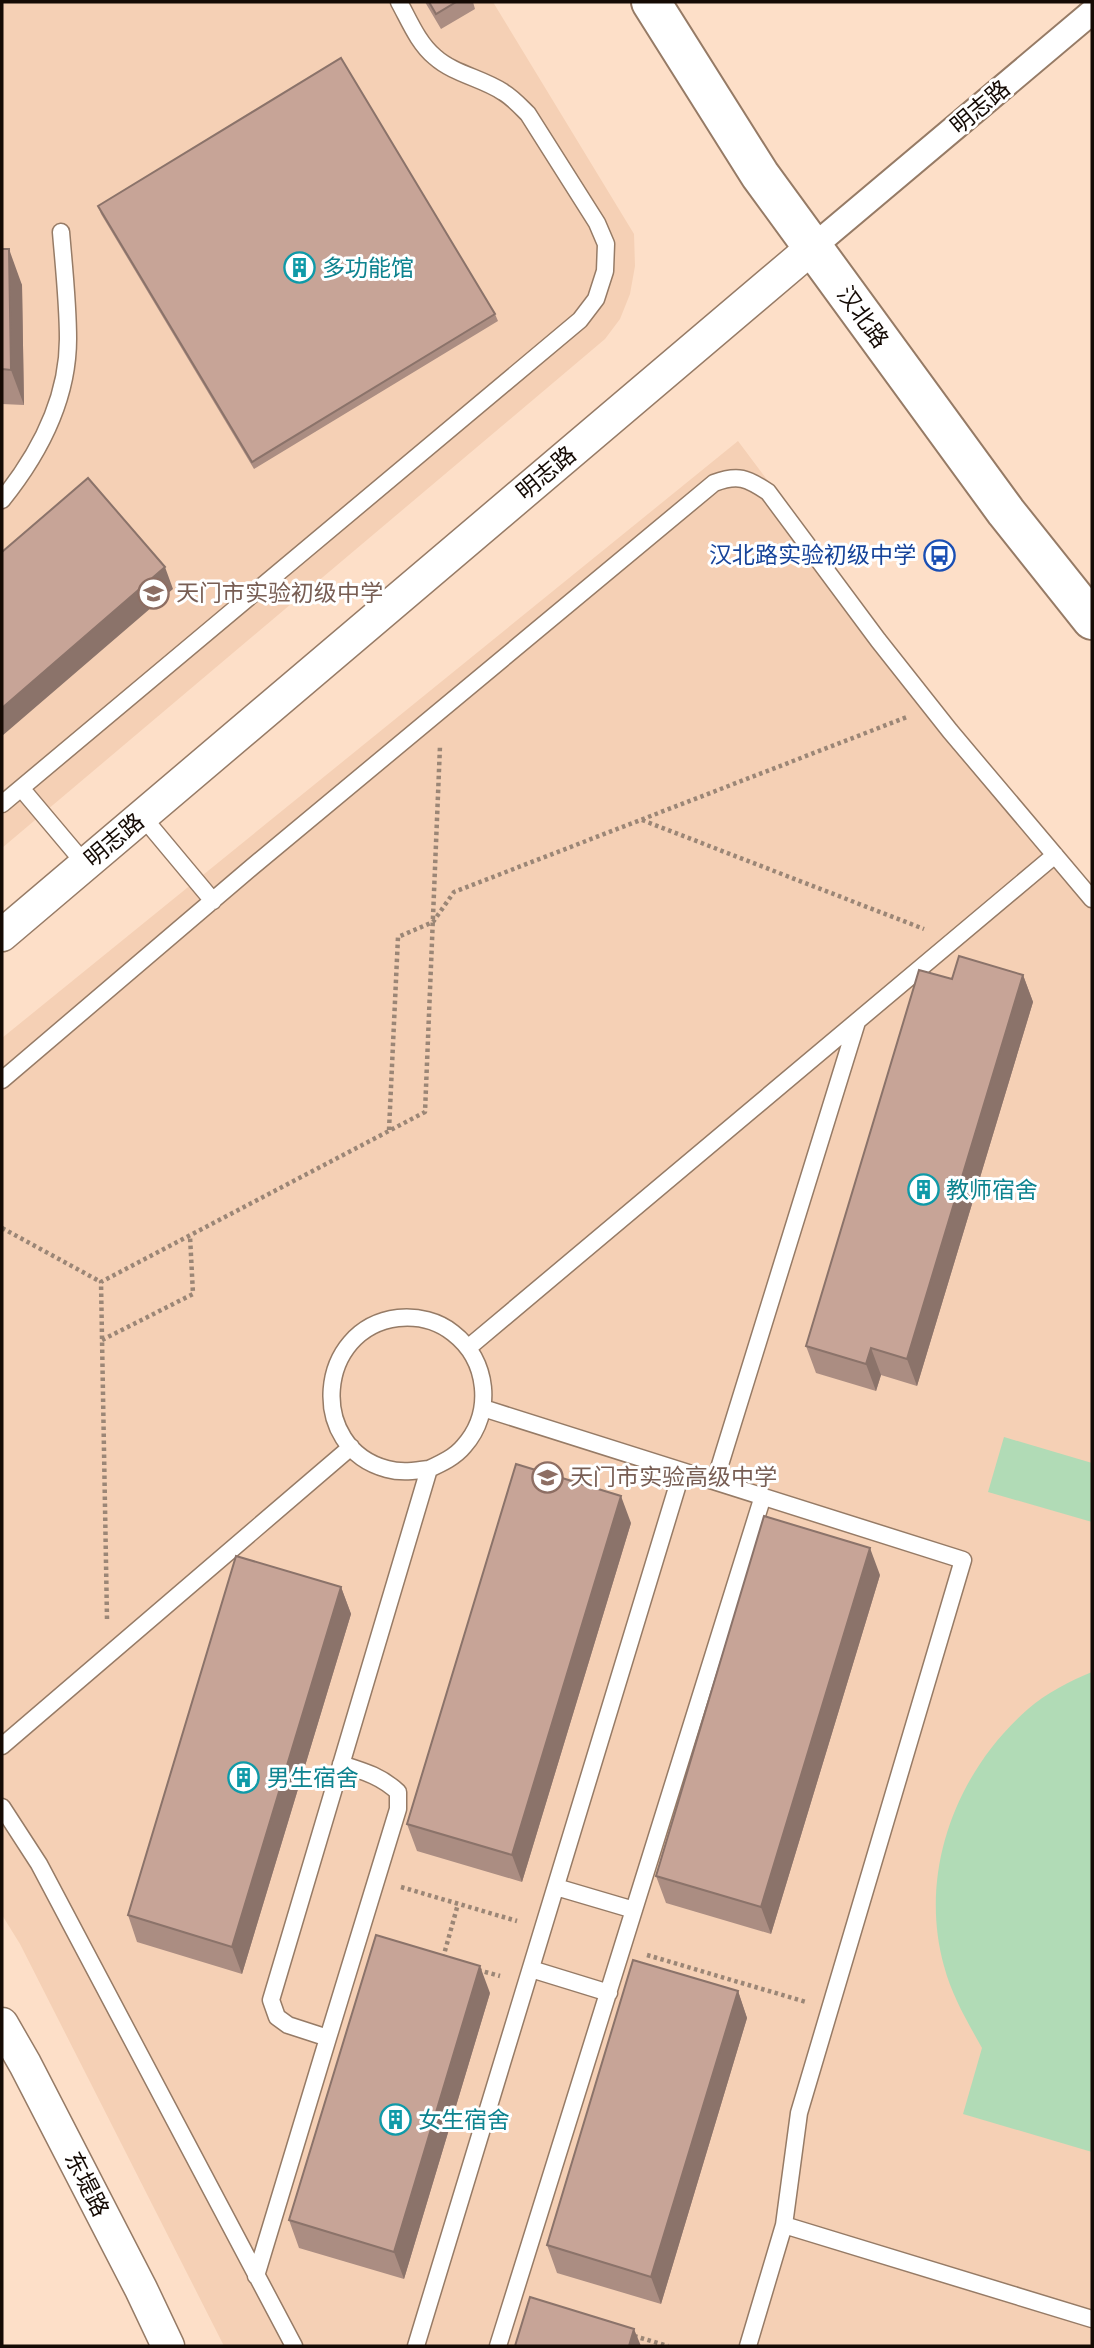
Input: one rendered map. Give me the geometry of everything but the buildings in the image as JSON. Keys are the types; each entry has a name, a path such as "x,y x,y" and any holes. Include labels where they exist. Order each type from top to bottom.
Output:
{"main road":[{"name":"汉北路","path":"651,2 760,175 1006,512 1092,620"}],"street":[{"name":"明志路","path":"2,935 1092,12"},
{"name":"东堤路","path":"2,2024 32,2076 168,2346"}],"lane":[{"path":"2,804 580,320 596,299 605,271 606,244 597,223 528,114 502,91 434,57 418,37 399,2"},
{"path":"2,500 21,477 46,435 63,385 68,341 61,232"},
{"path":"2,1080 713,483 732,477 750,480 768,492 931,707 1092,899"},
{"path":"21,788 85,864"},
{"path":"142,816 213,901"},
{"path":"469,1347 1055,855"},
{"path":"715,1481 858,1021"},
{"path":"410,1317 432,1321 452,1332 469,1347 479,1366 484,1387 483,1408 476,1428 464,1446 449,1460 429,1469 408,1472 387,1469 367,1461 351,1447 338,1429 331,1407 331,1384 337,1362 350,1343 366,1328 387,1320 410,1317"},
{"path":"483,1408 962,1560 799,2113 784,2225 748,2346"},
{"path":"2,1746 351,1447"},
{"path":"328,2038 288,2025 277,2017 271,2000 429,1469"},
{"path":"422,2345 543,1929 682,1471"},
{"path":"498,2346 763,1496"},
{"path":"256,2276 398,1809 398,1792 386,1781 370,1773 341,1765"},
{"path":"2,1807 39,1864 293,2346"},
{"path":"556,1887 635,1910"},
{"path":"529,1977 609,1993"},
{"path":"784,2225 1092,2319"}],"path":[{"path":"389,1131 398,937 433,922 454,892 931,707"},
{"path":"102,1282 425,1112 441,710"},
{"path":"641,820 953,940"},
{"path":"2,1228 102,1282"},
{"path":"103,1340 193,1294 190,1236"},
{"path":"102,1282 108,1655"},
{"path":"377,1880 543,1929"},
{"path":"442,1959 458,1904"},
{"path":"622,1948 830,2009"},
{"path":"431,1956 454,1963"},
{"path":"467,1966 529,1977"},
{"path":"629,2334 668,2346"}],"shaded area":[{"name":"天门市实验初级中学","path":"2,2 493,2 634,234 635,266 630,294 620,319 605,339 2,848"},
{"name":"天门市实验高级中学","path":"738,441 924,689 1092,891 1092,2346 224,2346 20,1944 2,1915 2,1038"}],"green space":[{"path":"1004,1437 1092,1463 1092,1522 988,1492"},
{"path":"1092,1672 1092,2152 963,2114 982,2048 947,1977 937,1931 936,1895 940,1860 949,1826 963,1793 981,1763 1003,1734 1035,1703 1058,1688"}],"place":[{"name":"多功能馆","path":"299,268"},
{"name":"汉北路实验初级中学","path":"939,555"},
{"name":"天门市实验初级中学","path":"153,593"},
{"name":"教师宿舍","path":"923,1190"},
{"name":"天门市实验高级中学","path":"547,1477"},
{"name":"男生宿舍","path":"244,1778"},
{"name":"女生宿舍","path":"395,2120"}]}
